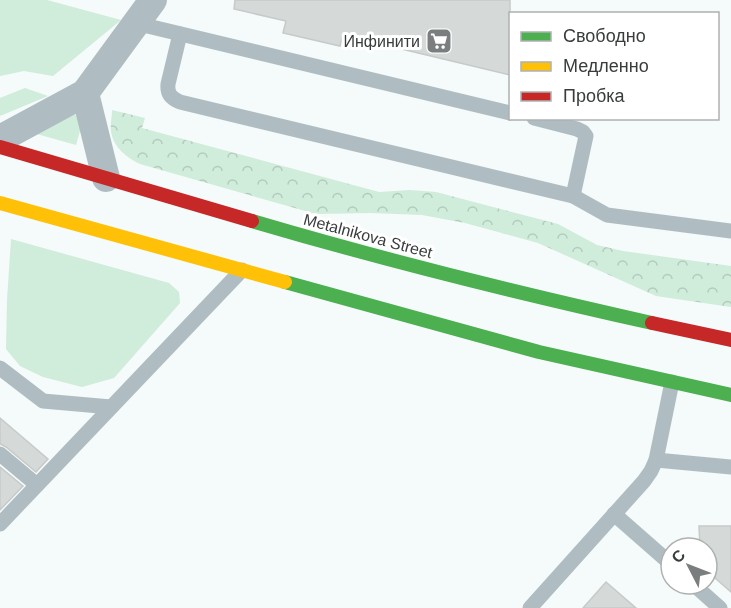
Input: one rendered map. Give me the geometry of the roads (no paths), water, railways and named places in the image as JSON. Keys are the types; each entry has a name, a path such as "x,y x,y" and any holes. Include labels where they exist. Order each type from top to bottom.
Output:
{"main road":[{"name":"Metalnikova Street","path":"0,147 348,249 562,303 731,340"},
{"path":"0,203 539,352 731,395"}],"street":[{"path":"0,139 85,93 153,0"},
{"path":"85,93 106,178"}],"lane":[{"path":"135,23 509,113"},
{"path":"180,34 167,92 172,99 180,102 573,196 607,215 731,231"},
{"path":"542,120 577,129 586,136 573,196"},
{"path":"0,524 242,270"},
{"path":"0,368 43,401 111,407"},
{"path":"530,608 651,471 656,460 672,382"},
{"path":"0,454 37,485"},
{"path":"656,460 731,467"},
{"path":"614,514 659,553"},
{"path":"706,596 720,608"}],"place":[{"name":"Инфинити","path":"439,41"}]}
